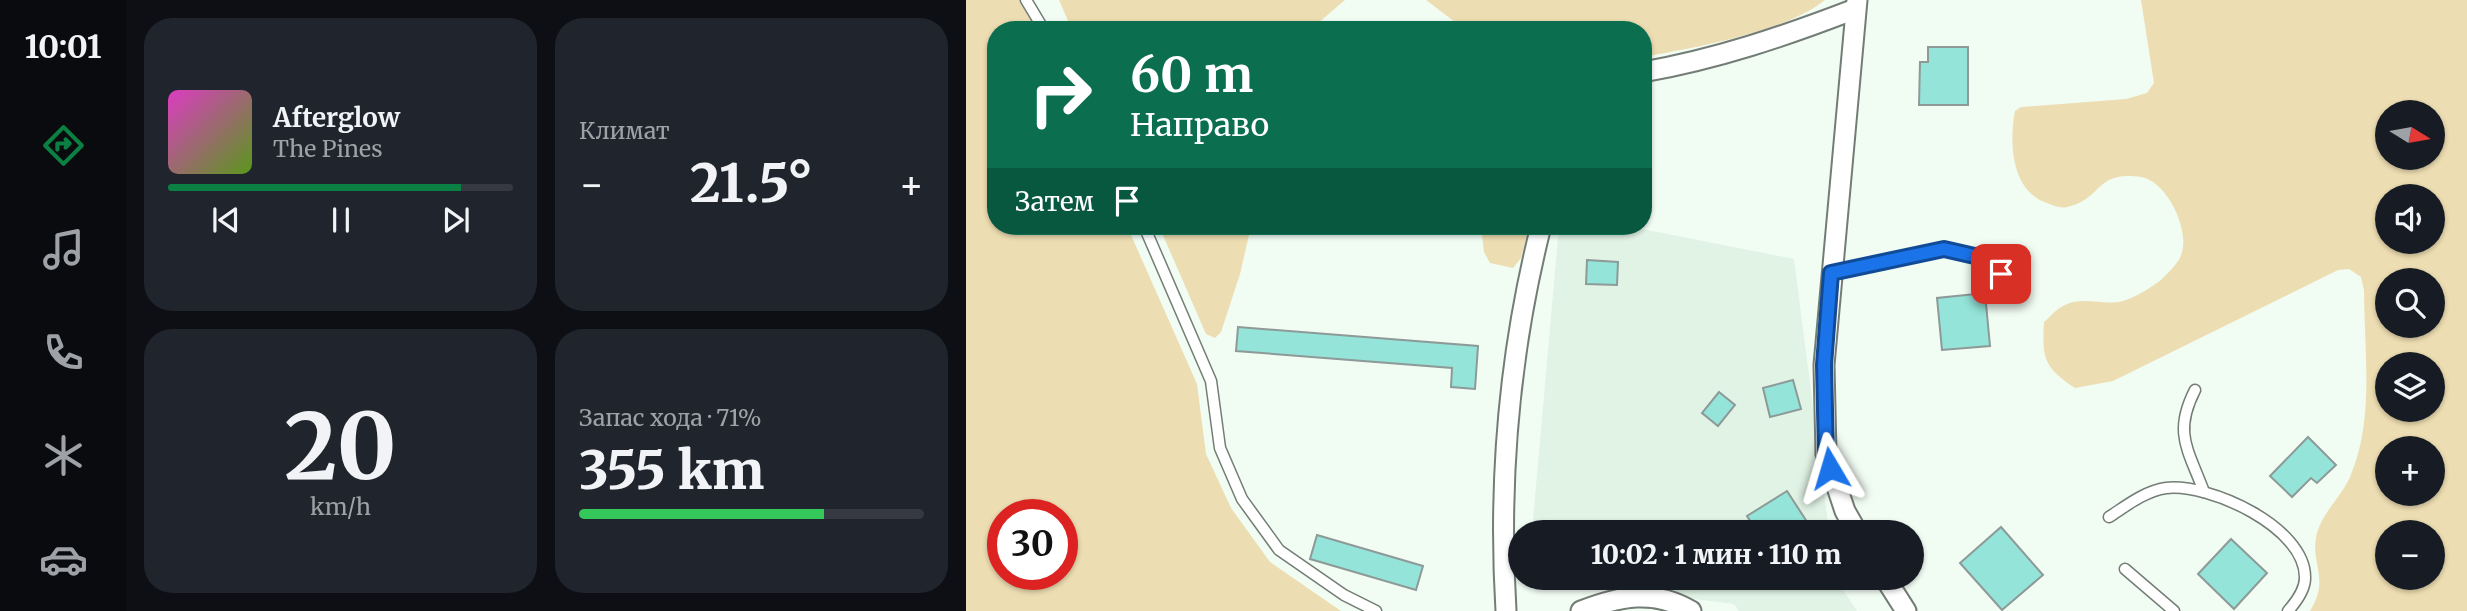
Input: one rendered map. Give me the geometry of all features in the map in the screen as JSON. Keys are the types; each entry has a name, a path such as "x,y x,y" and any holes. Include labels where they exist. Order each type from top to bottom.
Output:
{"street":[{"path":"1652,70 1698,62 1758,46 1856,5 1824,365 1826,454 1850,520"},
{"path":"1506,611 1503,560 1506,420 1523,296 1539,235"},
{"path":"1893,590 1906,611"},
{"path":"1581,611 1616,597 1648,596 1674,601 1691,611"}],"lane":[{"path":"1026,0 1039,21"},
{"path":"1148,235 1211,381 1220,448 1242,499 1279,550 1343,595 1376,611"},
{"path":"1831,273 1944,249 1979,257 2001,274"},
{"path":"2195,390 2183,414 2182,431 2204,492"},
{"path":"2109,517 2153,491 2167,488 2222,497 2272,525 2297,551 2305,578 2297,601 2288,611"},
{"path":"2124,569 2174,611"}],"shaded area":[{"path":"966,0 1027,0 1035,21 987,21 987,235 1131,235 1197,384 1206,454 1231,508 1270,562 1341,611 966,611"},
{"path":"1059,0 1345,0 1320,21 1068,21"},
{"path":"1426,0 1825,0 1808,11 1763,30 1652,55 1652,21 1454,21"},
{"path":"2141,0 2467,0 2467,611 2310,611 2319,590 2315,547 2318,529 2350,477 2363,432 2366,385 2364,290 2361,277 2349,269 2338,270 2113,381 2075,388 2051,368 2045,354 2044,322 2059,308 2072,302 2123,301 2153,286 2180,258 2183,233 2168,197 2151,181 2141,177 2126,176 2107,181 2087,198 2067,207 2047,203 2035,197 2019,177 2015,164 2012,137 2015,111 2021,107 2126,99 2147,93 2154,83"},
{"path":"1652,231 1794,259 1827,520 1533,520 1558,235 1652,235"},
{"path":"1163,235 1249,235 1240,274 1221,332 1215,338 1206,334"},
{"path":"1482,235 1527,235 1521,258 1513,268 1490,263 1484,252"},
{"path":"1624,590 1843,590 1857,611 1739,611 1734,604"}],"building":[{"path":"1928,47 1968,47 1968,105 1919,105 1920,62 1928,62"},
{"path":"1587,260 1618,262 1617,285 1586,284"},
{"path":"1985,293 1990,346 1942,350 1937,298"},
{"path":"1238,327 1478,346 1475,389 1451,387 1452,368 1236,351"},
{"path":"1793,380 1801,409 1770,417 1763,388"},
{"path":"1719,392 1735,405 1718,426 1702,413"},
{"path":"2308,437 2336,465 2317,483 2311,478 2292,497 2270,476"},
{"path":"1787,491 1806,520 1750,520 1747,516"},
{"path":"2001,527 2043,575 2002,610 1960,563"},
{"path":"1317,535 1423,566 1416,590 1310,559"},
{"path":"2231,539 2267,573 2234,609 2198,574"}],"route":[{"path":"1830,468 1826,454 1824,365 1831,273 1944,249 1979,257 2001,274"}]}
